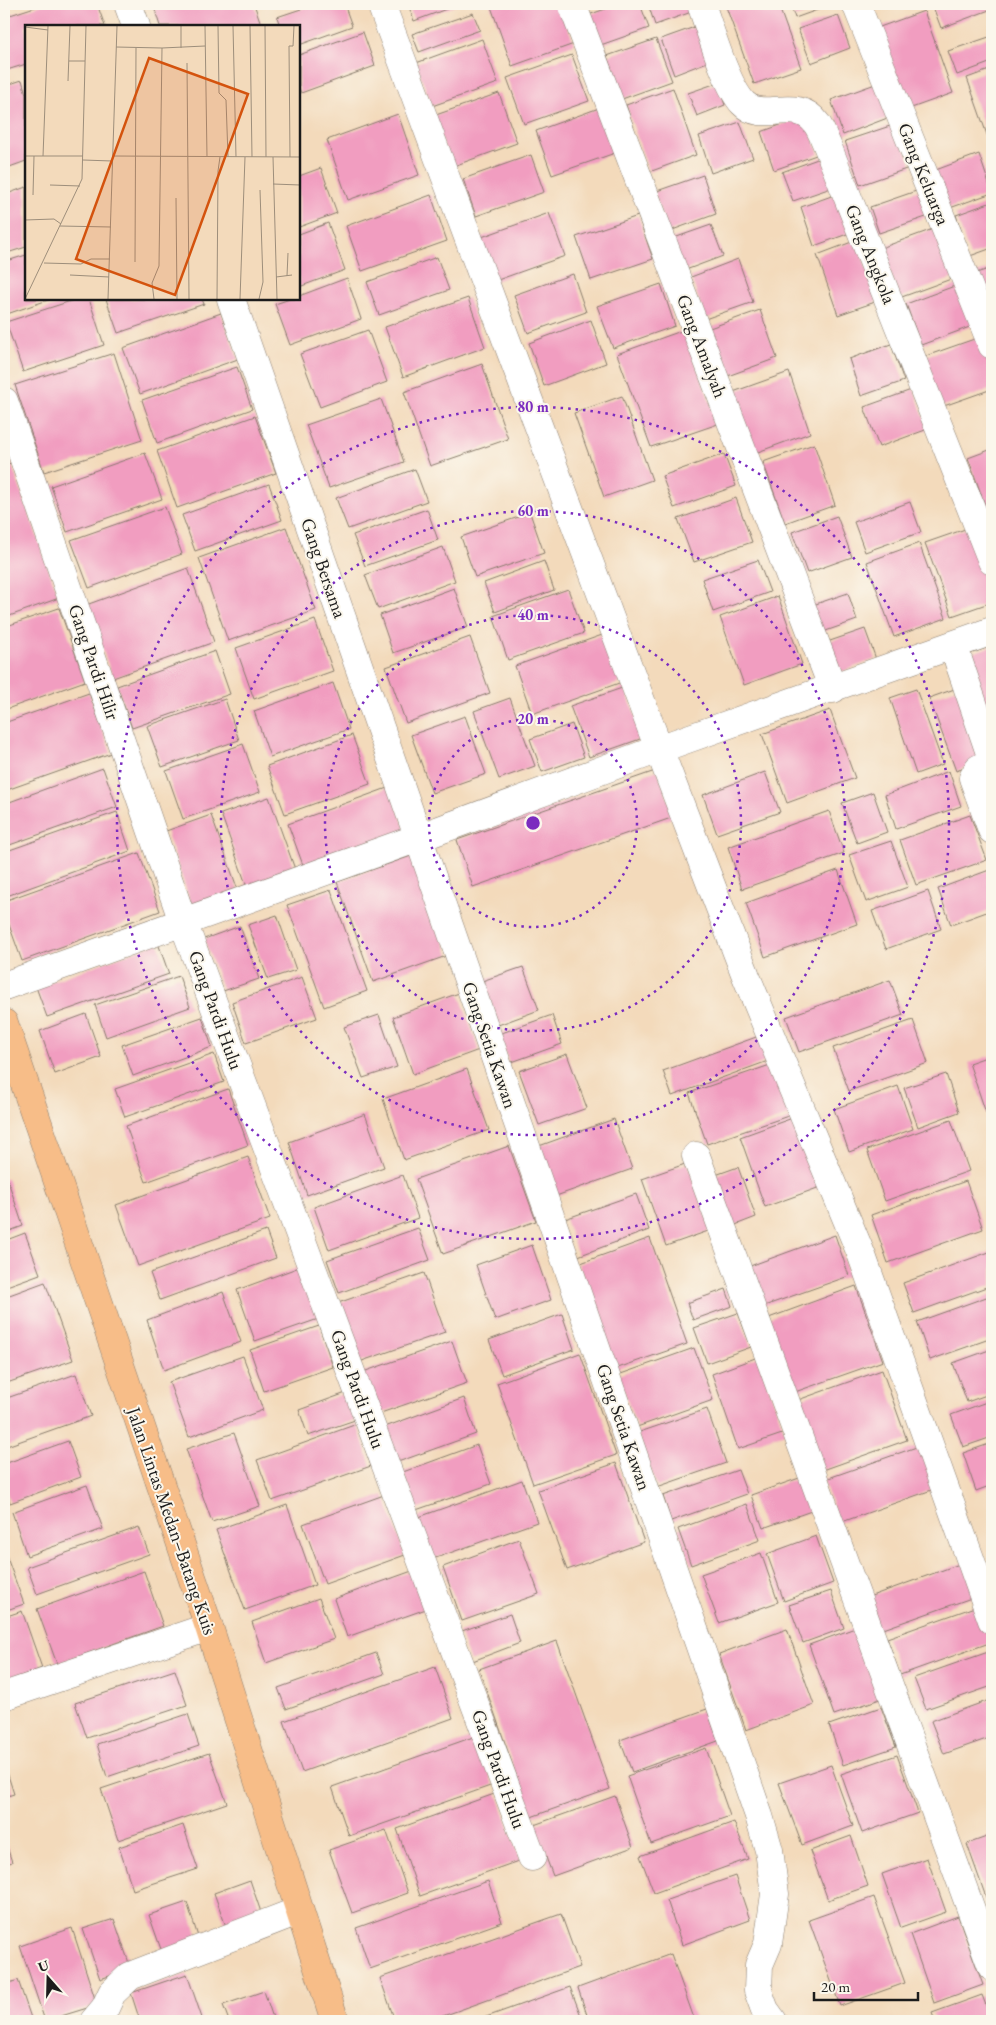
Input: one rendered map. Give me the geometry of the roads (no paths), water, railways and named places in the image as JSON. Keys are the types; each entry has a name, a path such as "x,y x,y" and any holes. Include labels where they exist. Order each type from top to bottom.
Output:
{"highway":[{"name":"Jalan Lintas Medan–Batang Kuis","path":"5,1032 209,1627 298,1911 335,2021"}],"street":[{"path":"128,4 136,25"},
{"path":"381,4 659,749 746,976 862,1256 992,1620"},
{"name":"Gang Amalyah","path":"572,4 832,689"},
{"name":"Gang Angkola","path":"701,4 732,86 744,104 759,112 790,109 805,113 816,123 827,145 992,561"},
{"name":"Gang Keluarga","path":"856,4 992,345"},
{"name":"Gang Bersama","path":"231,300 418,838"},
{"name":"Gang Pardi Hilir","path":"4,401 183,922"},
{"path":"4,986 418,838 659,749 992,631"},
{"path":"953,645 992,760 978,769 973,778 992,830"},
{"name":"Gang Setia Kawan","path":"418,838 759,1816 769,1850 775,1894 768,1944 759,1965 758,1992 765,2010 773,2021"},
{"name":"Gang Pardi Hulu","path":"183,922 532,1857"},
{"path":"696,1156 992,1967"},
{"path":"4,1696 209,1627"},
{"path":"94,2021 105,2008 112,1992 130,1976 298,1911"}]}
